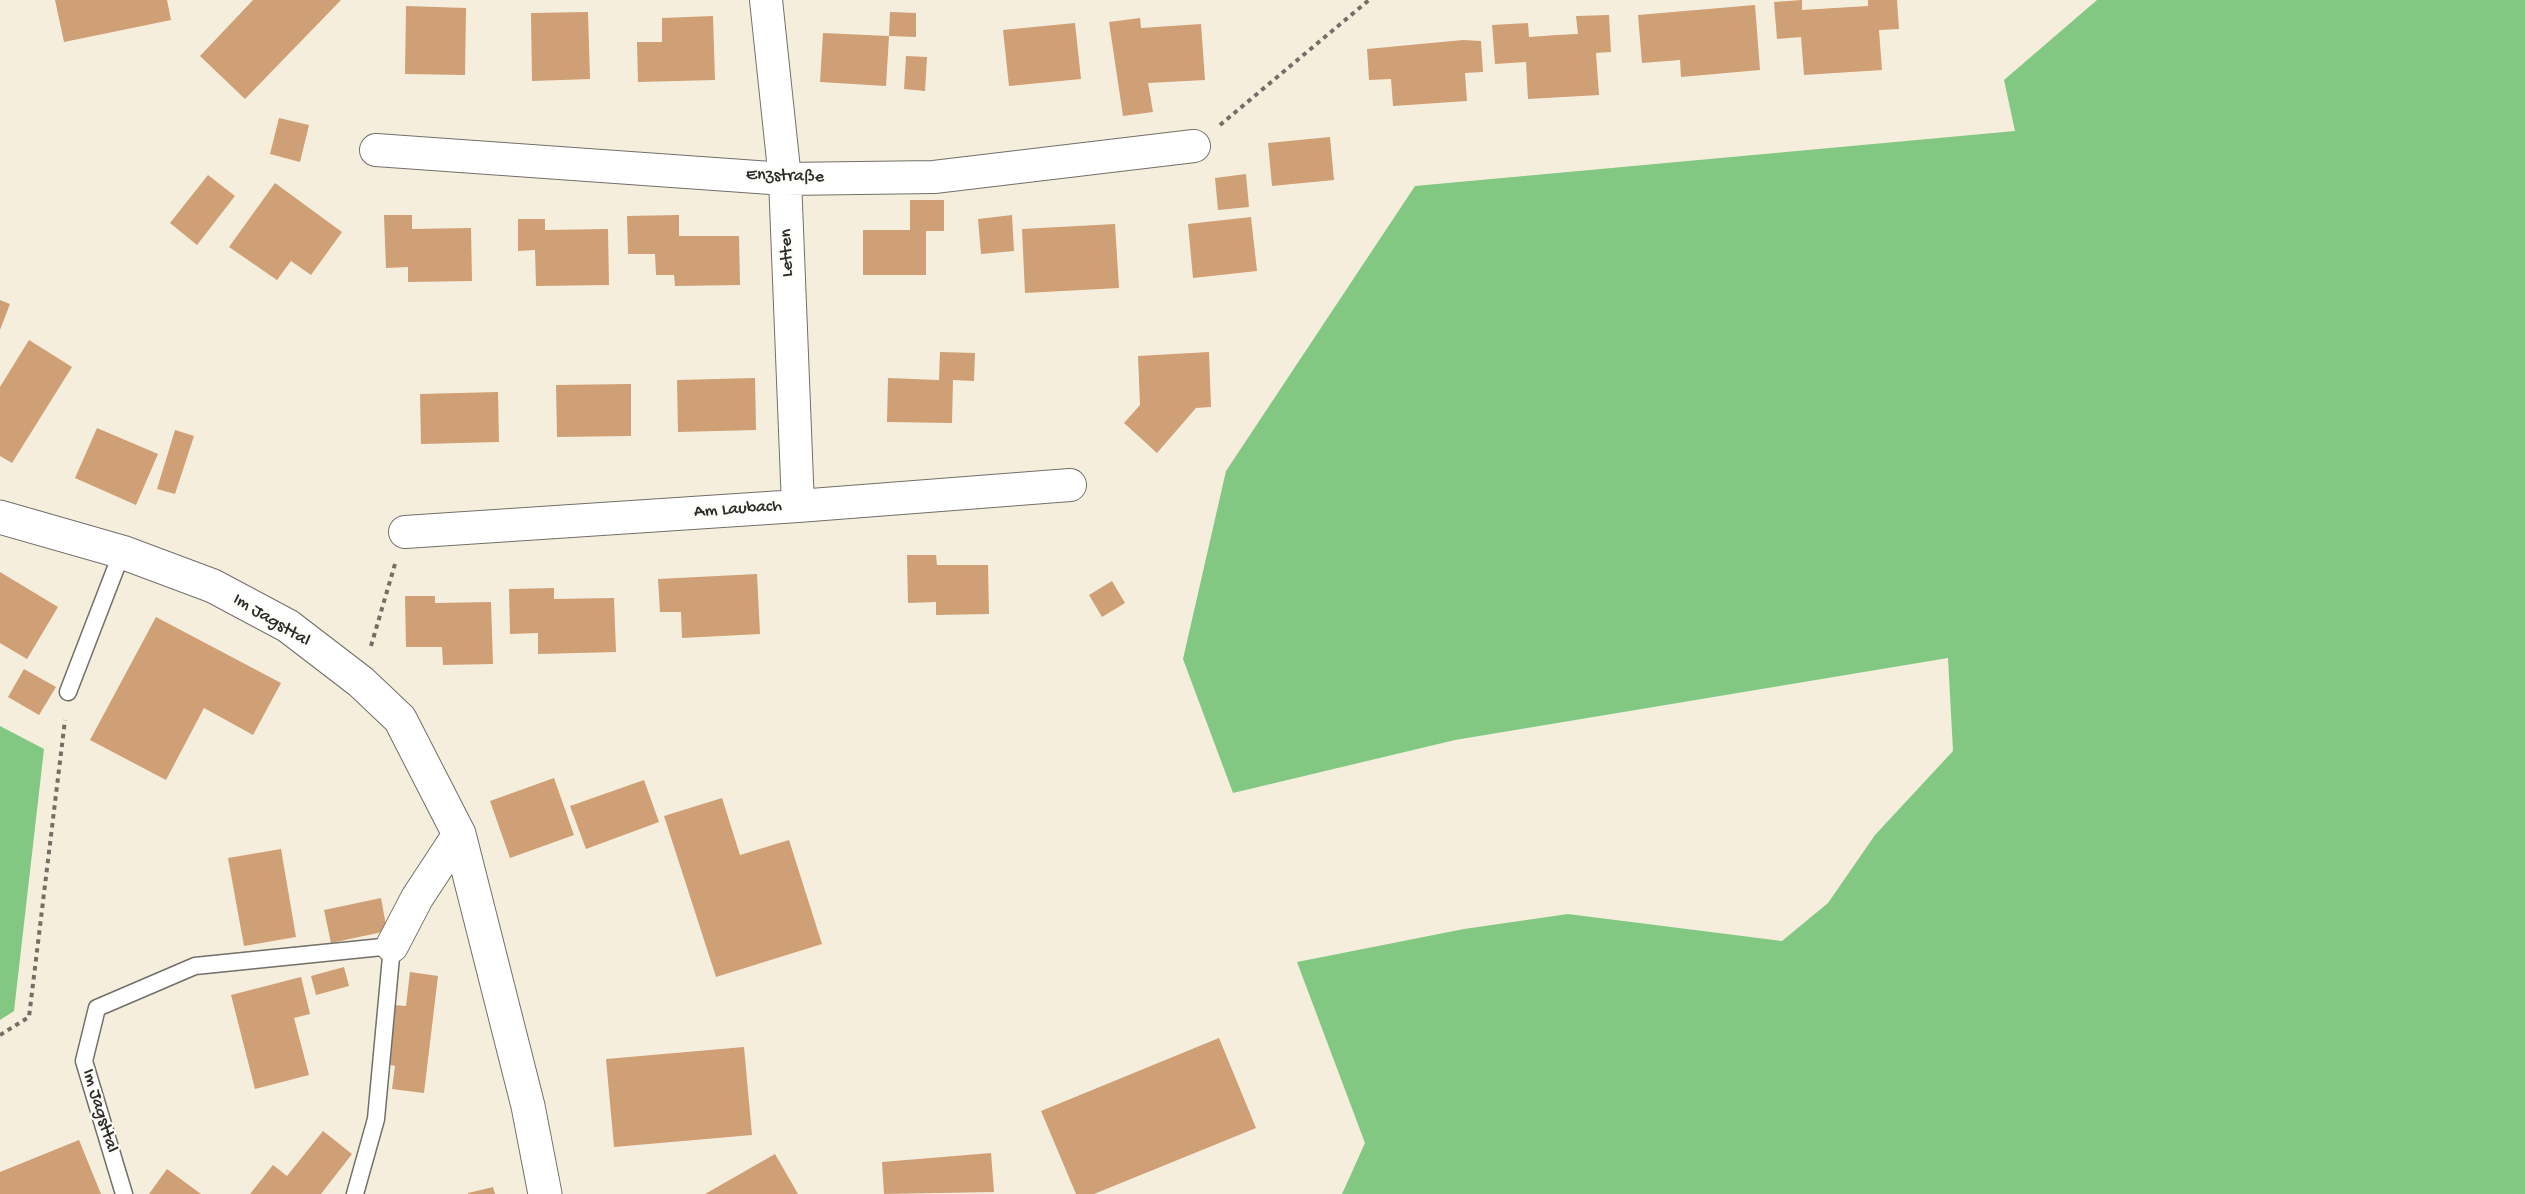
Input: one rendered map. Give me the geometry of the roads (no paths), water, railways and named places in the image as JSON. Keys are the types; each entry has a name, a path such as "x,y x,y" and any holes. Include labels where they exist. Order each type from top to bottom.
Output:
{"street":[{"name":"Letten","path":"766,0 785,179 798,506"},
{"name":"Enzstraße","path":"376,150 785,179 933,177 1194,146"},
{"name":"Am Laubach","path":"405,532 1070,485"},
{"name":"Im Jagsttal","path":"0,517 122,552 213,586 288,626 361,682 400,719 459,834 528,1106 545,1194"},
{"path":"392,946 417,898 459,834"}],"lane":[{"path":"68,692 122,552"},
{"path":"355,1194 376,1119 392,946"},
{"name":"Im Jagsttal","path":"124,1194 84,1061 97,1008 195,966 392,946"}]}
